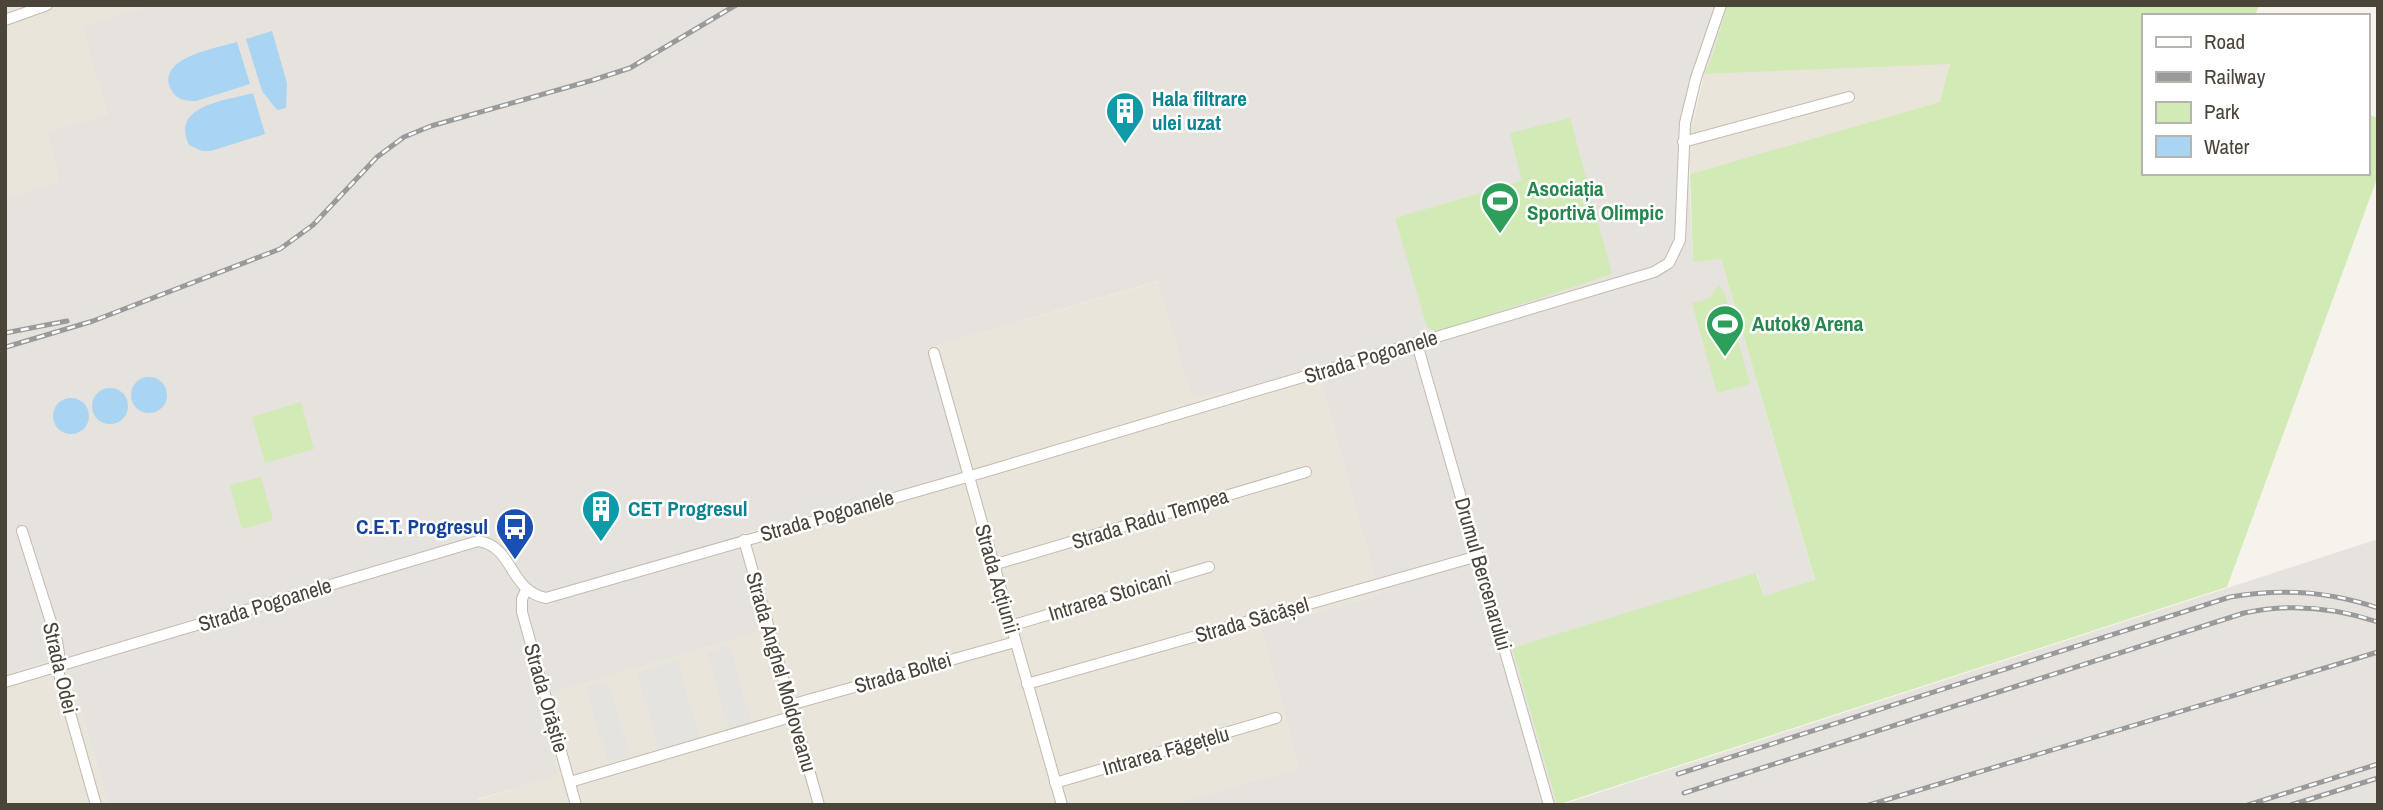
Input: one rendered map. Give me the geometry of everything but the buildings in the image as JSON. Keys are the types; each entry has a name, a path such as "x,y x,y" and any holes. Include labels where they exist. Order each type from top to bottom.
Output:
{"street":[{"path":"5,20 47,5"},
{"path":"1721,5 1693,87 1683,142 1849,96"},
{"name":"Strada Pogoanele","path":"5,682 478,541 495,546 526,590 535,596 546,598 968,477 1654,272 1669,263 1680,240 1683,142"},
{"name":"Drumul Bercenarului","path":"1417,344 1549,805"},
{"name":"Strada Acțiunii","path":"934,353 1062,805"},
{"name":"Strada Radu Tempea","path":"993,565 1306,472"},
{"name":"Strada Odei","path":"22,531 57,641 57,667 96,805"},
{"name":"Strada Anghel Moldoveanu","path":"744,540 816,804"},
{"name":"Strada Săcășel","path":"1027,684 1478,556"},
{"name":"Intrarea Stoicani","path":"1010,626 1209,567"},
{"name":"Strada Orăștie","path":"526,590 522,599 522,612 576,805"},
{"name":"Strada Boltei","path":"570,782 1015,642"},
{"name":"Intrarea Făgețelu","path":"1055,783 1276,718"}],"shaded area":[{"path":"5,5 152,5 84,26 107,114 47,132 59,182 5,198"},
{"path":"152,5 1727,5 1711,60 1701,81 1688,154 1693,261 1721,259 1815,581 1764,596 1757,574 1512,648 1557,805 1167,805 1299,768 1261,628 1379,595 1320,376 1192,397 1158,281 929,348 962,473 740,535 766,630 536,697 558,776 478,799 479,805 109,805 65,657 5,674 5,198 59,182 47,132 107,114 83,26"},
{"path":"1950,63 1941,102 1690,174 1688,154 1691,132 1704,74"},
{"path":"1159,281 1192,396 1320,376 1379,595 1261,628 1299,768 1167,805 479,805 477,800 557,776 535,697 766,630 740,536 961,473 929,348"},
{"path":"468,513 485,530 486,535 461,538 376,564 375,558 392,536"},
{"path":"2378,541 2378,805 1561,805"},
{"path":"730,646 751,722 729,729 707,653"},
{"path":"65,657 109,805 5,805 5,674"},
{"path":"677,661 700,737 659,749 637,673"},
{"path":"608,681 630,757 608,763 586,688"}],"green space":[{"path":"1727,5 2259,5 2256,14 2142,14 2142,175 2369,175 2369,115 2378,118 2378,176 2227,587 1557,805 1512,648 1756,573 1764,596 1815,580 1721,259 1693,262 1690,174 1940,102 1950,64 1704,74 1711,60"},
{"name":"Asociația Sportivă Olimpic","path":"1570,118 1612,274 1437,332 1427,327 1395,218 1522,181 1510,133"},
{"name":"Autok9 Arena","path":"1719,285 1725,294 1750,384 1717,393 1692,303 1708,299"},
{"path":"301,402 314,449 265,463 252,417"},
{"path":"261,477 273,520 242,529 230,485"}],"water":[{"path":"272,31 287,83 286,108 277,110 262,91 246,39"},
{"path":"237,42 250,84 196,101 182,99 174,94 169,80 171,70 179,63 203,51"},
{"path":"253,93 265,134 211,151 202,151 189,145 185,132 187,121 194,113 215,102"},
{"path":"149,377 162,382 167,395 162,408 149,413 136,408 131,395 136,382"},
{"path":"110,388 123,393 128,406 123,419 110,424 97,419 92,406 97,393"},
{"path":"71,398 84,403 89,416 84,429 71,434 58,429 53,416 58,403"}],"railway":[{"path":"6,347 93,321 280,249 313,225 377,157 404,137 431,126 630,68 736,5"},
{"path":"5,333 67,321"},
{"path":"1678,774 2230,597 2305,593 2341,598 2378,608"},
{"path":"1684,793 2244,613 2278,608 2311,608 2378,622"},
{"path":"1869,805 2378,652"},
{"path":"2248,805 2378,764"},
{"path":"2291,805 2378,778"}],"place":[{"name":"Hala filtrare ulei uzat","path":"1125,145"},
{"name":"Asociația Sportivă Olimpic","path":"1500,235"},
{"name":"Autok9 Arena","path":"1725,358"},
{"name":"CET Progresul","path":"601,543"},
{"name":"C.E.T. Progresul","path":"515,561"}]}
